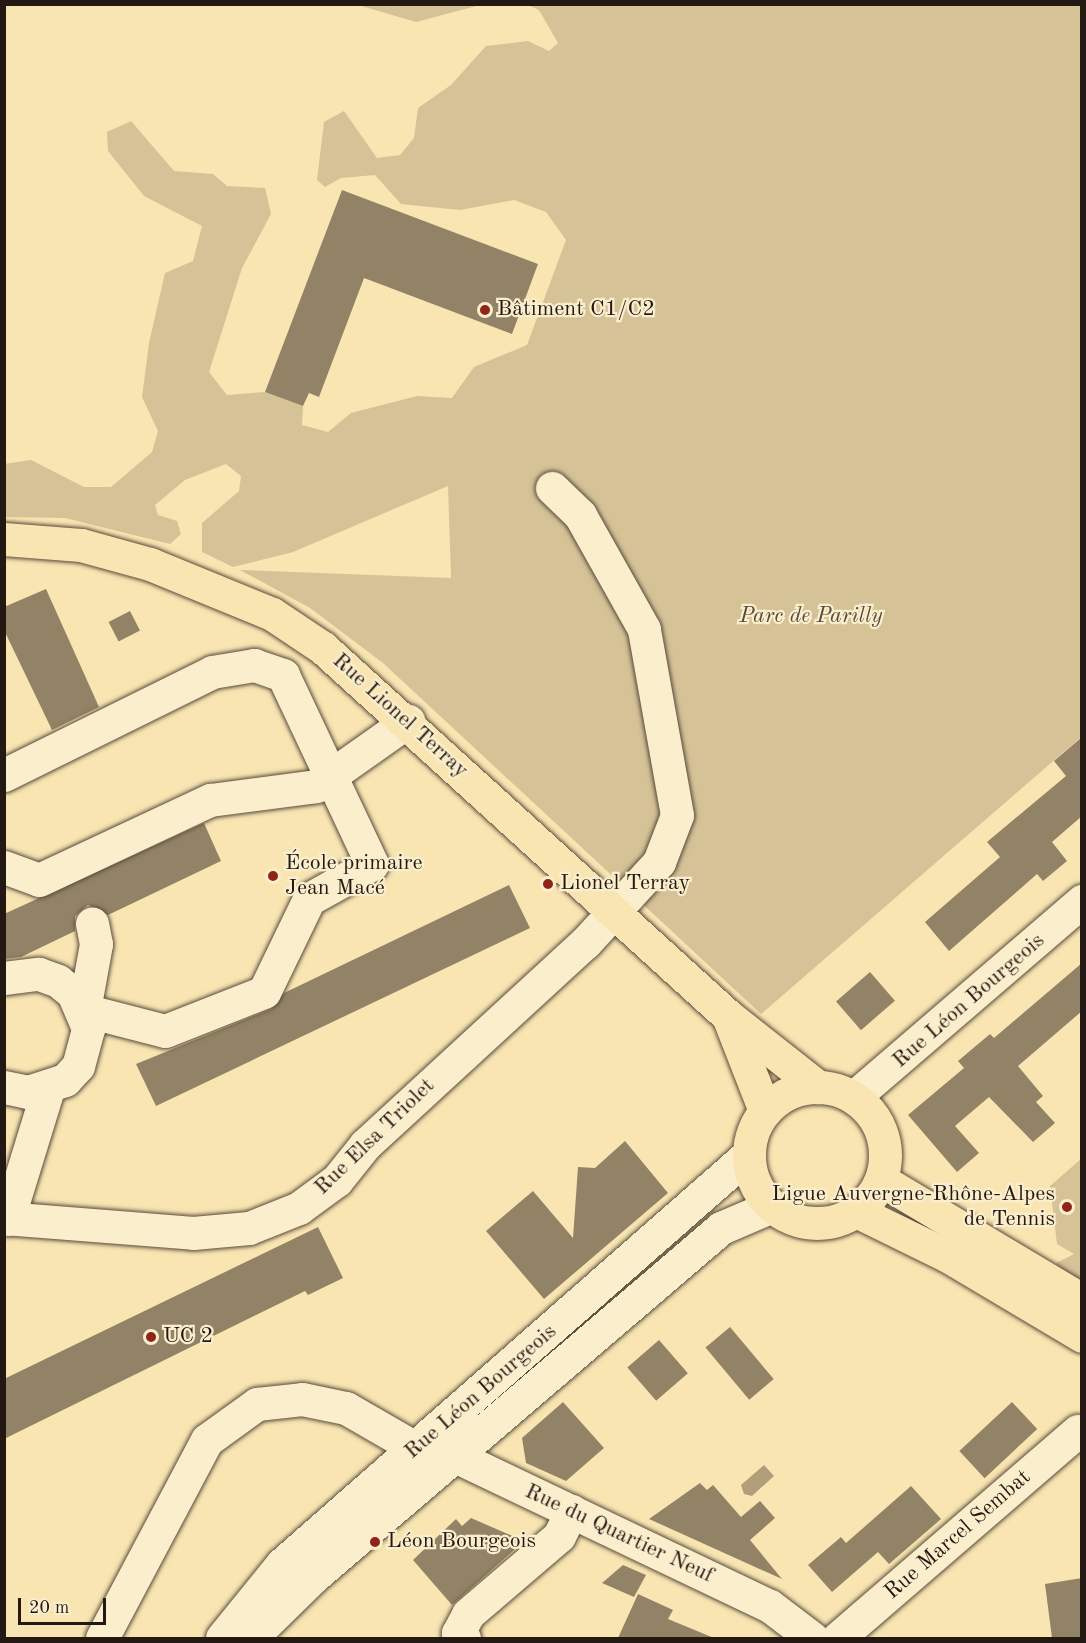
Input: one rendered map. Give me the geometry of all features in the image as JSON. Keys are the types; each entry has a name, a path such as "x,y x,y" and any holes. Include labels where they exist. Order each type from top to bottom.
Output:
{"main road":[{"name":"Rue Lionel Terray","path":"4,540 81,546 150,564 272,614 356,673 617,910 728,1016 818,1087"},
{"name":"Rue Lionel Terray","path":"728,1016 765,1111"},
{"path":"818,1087 854,1098 882,1134 881,1180 855,1211 813,1223 772,1206 759,1191 749,1154 765,1111 783,1096 818,1087"},
{"path":"881,1180 1082,1300"},
{"path":"855,1211 948,1256 1082,1336"}],"street":[{"name":"Rue Elsa Triolet","path":"6,1218 193,1233 249,1228 299,1209 337,1180 365,1145 617,910 659,862 678,815 644,629 580,515 552,489"},
{"path":"4,775 212,672 254,665 283,675 372,864 309,899 264,992 165,1031 84,1010 58,981 39,974 4,978"},
{"path":"4,867 39,880 210,800 316,786 408,721"},
{"name":"Rue Léon Bourgeois","path":"854,1098 1082,902"},
{"path":"4,1087 28,1092 48,1089 78,1066 88,1029 84,1010 96,944 92,923"},
{"path":"6,1218 35,1122 48,1089"},
{"path":"4,1132 35,1122"},
{"name":"Rue Léon Bourgeois","path":"222,1638 282,1564 417,1449 749,1154"},
{"name":"Rue Léon Bourgeois","path":"251,1638 453,1455 721,1228 772,1206"},
{"path":"102,1638 207,1440 231,1418 257,1404 302,1399 346,1408 417,1449"},
{"name":"Rue Marcel Sembat","path":"838,1638 1078,1431"},
{"name":"Rue du Quartier Neuf","path":"417,1449 453,1455 572,1511 770,1606 812,1638"},
{"path":"464,1638 458,1633 468,1614 559,1536 572,1511"}],"green space":[{"path":"358,4 480,5 416,22"},
{"name":"Parc de Parilly","path":"528,5 1081,5 1081,737 761,1014 383,663 310,608 240,570 451,578 448,486 293,552 233,567 202,552 202,523 239,491 241,476 226,464 185,480 155,505 158,515 177,521 181,534 170,544 65,518 5,517 4,464 31,460 84,487 111,487 152,452 158,431 142,397 149,343 165,273 193,261 202,226 144,196 108,151 107,132 131,121 174,171 213,174 227,186 265,188 271,214 242,268 209,372 227,395 265,392 303,406 302,425 328,432 351,413 417,396 452,398 474,367 527,345 566,240 546,212 514,200 460,210 401,204 375,175 341,178 325,187 317,180 324,122 344,111 377,158 400,155 414,138 418,108 451,85 486,46 528,41 549,51 558,43 539,10"},
{"name":"Ligue Auvergne-Rhône-Alpes de Tennis","path":"1081,1159 1081,1290 1064,1280 1056,1263 1074,1254 1057,1244 1050,1186"}],"shaded area":[{"path":"764,1465 774,1476 752,1496 744,1494 741,1485"}],"building":[{"name":"Bâtiment C1/C2","path":"342,190 538,264 512,334 364,278 319,397 309,393 303,406 265,392"},
{"path":"46,589 99,707 52,730 4,630 4,607"},
{"path":"130,611 140,631 119,641 109,622"},
{"path":"1082,737 1082,816 1052,842 1067,861 1043,881 1037,874 949,951 925,922 1000,857 987,842 1066,776 1054,761"},
{"path":"204,823 221,861 108,915 88,905 75,916 75,931 21,957 4,959 4,914"},
{"path":"509,885 530,928 156,1106 136,1064 271,1009 284,993"},
{"path":"1082,963 1082,1011 1018,1066 1043,1096 1036,1102 1055,1123 1033,1142 989,1097 955,1126 979,1153 957,1172 908,1115 964,1068 958,1061 990,1034 994,1038"},
{"path":"870,972 895,1001 861,1030 836,1002"},
{"path":"625,1141 668,1193 544,1299 486,1231 533,1191 573,1238 578,1167 595,1168"},
{"name":"UC 2","path":"318,1227 343,1278 308,1295 305,1291 4,1439 4,1379"},
{"path":"730,1327 774,1379 749,1400 705,1348"},
{"path":"659,1340 688,1373 656,1401 627,1368"},
{"path":"563,1402 604,1448 566,1481 526,1463 522,1438"},
{"path":"1012,1402 1037,1429 985,1478 959,1451"},
{"path":"700,1483 707,1490 713,1485 741,1517 760,1501 775,1518 750,1540 782,1579 649,1519"},
{"path":"911,1486 941,1519 889,1564 878,1552 832,1592 808,1565 841,1537 846,1543"},
{"path":"471,1518 524,1541 452,1605 413,1560 456,1519 462,1526"},
{"path":"623,1565 646,1575 634,1597 602,1583"},
{"path":"1082,1578 1082,1638 1052,1638 1045,1584"},
{"path":"638,1594 673,1610 668,1619 714,1638 618,1638"}],"place":[{"name":"Bâtiment C1/C2","path":"485,310"},
{"name":"École primaire Jean Macé","path":"273,876"},
{"name":"Lionel Terray","path":"548,884"},
{"name":"Ligue Auvergne-Rhône-Alpes de Tennis","path":"1067,1207"},
{"name":"UC 2","path":"151,1337"},
{"name":"Léon Bourgeois","path":"375,1542"}]}
